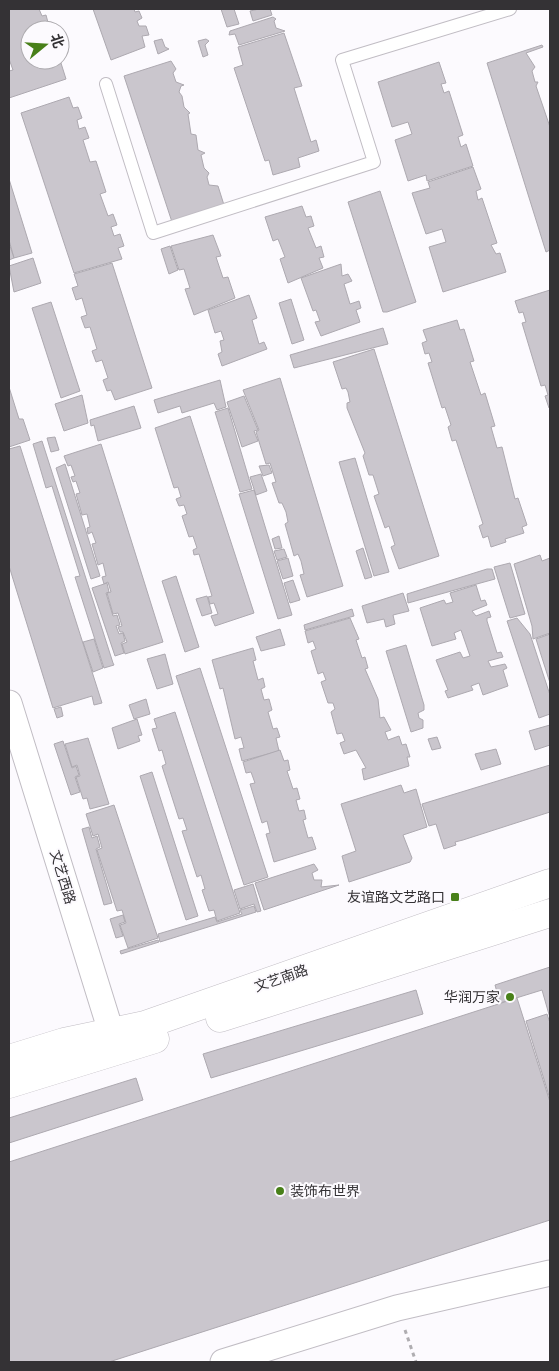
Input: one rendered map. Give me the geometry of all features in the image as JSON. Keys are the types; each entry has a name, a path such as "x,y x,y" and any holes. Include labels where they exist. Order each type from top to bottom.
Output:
{"main road":[{"name":"文艺南路","path":"9,1059 64,1042 114,1042 145,1026 550,883"},
{"name":"文艺南路","path":"9,1084 114,1042 550,913"}],"street":[{"name":"文艺西路","path":"9,703 114,1042"},
{"path":"223,1362 398,1308 550,1273"}],"lane":[{"path":"106,84 153,233 374,162 342,60 510,9"}],"path":[{"path":"398,1308 416,1362"}],"building":[{"path":"9,9 39,9 42,16 46,15 47,20 20,20 20,70 63,70 66,79 9,98 9,71 13,70 9,59"},
{"path":"93,9 134,9 135,12 139,11 142,18 137,21 139,26 146,26 149,35 142,36 145,47 111,60"},
{"path":"221,9 234,9 239,24 227,27"},
{"path":"270,9 272,15 253,21 250,11"},
{"path":"273,17 276,19 274,21 276,28 285,31 239,45 235,34 229,35 230,31"},
{"path":"284,33 302,86 294,88 311,142 316,140 319,151 298,158 300,167 273,175 269,160 265,161 234,68 243,65 238,47"},
{"path":"162,39 165,47 169,49 158,54 154,41"},
{"path":"206,39 209,41 205,45 208,55 203,57 198,41"},
{"path":"542,45 543,47 526,53 535,67 532,71 535,82 538,82 536,86 550,127 550,250 546,252 487,63"},
{"path":"171,61 176,69 173,73 176,82 184,85 181,86 179,92 182,96 184,107 190,113 188,114 191,134 196,135 198,150 205,153 201,155 204,168 209,173 207,177 209,185 218,186 224,205 172,222 124,76"},
{"path":"439,62 446,83 441,84 444,93 449,91 463,135 458,137 461,147 466,144 473,166 427,181 426,175 408,181 395,140 412,134 408,122 392,127 378,82"},
{"path":"69,97 73,108 78,107 82,118 77,120 79,129 85,127 89,138 83,140 90,162 96,161 106,192 100,194 108,216 113,214 117,225 111,227 114,236 120,234 124,246 118,248 122,259 74,273 21,113"},
{"path":"473,167 481,189 476,191 478,200 482,198 497,243 491,245 496,254 500,253 506,272 443,292 429,247 446,242 442,229 426,234 412,193 430,188 428,182"},
{"path":"9,179 32,253 14,258 9,240"},
{"path":"380,191 416,302 387,312 383,312 348,202"},
{"path":"302,206 306,217 311,216 314,226 308,228 316,248 321,246 324,257 319,258 323,268 288,283 280,259 285,257 278,239 273,241 265,217"},
{"path":"213,235 221,256 216,257 223,278 228,277 235,298 194,315 185,289 190,288 184,269 179,270 171,246"},
{"path":"9,243 14,258 9,260"},
{"path":"170,246 178,270 169,274 161,249"},
{"path":"33,258 41,283 14,292 9,266"},
{"path":"112,263 152,388 115,400 111,390 107,391 103,380 108,378 102,360 96,362 92,351 97,349 90,327 85,328 81,317 87,315 82,298 76,300 72,288 78,286 74,274"},
{"path":"341,264 342,276 348,274 352,281 344,284 350,304 359,301 361,308 356,310 360,322 321,336 315,322 320,321 316,310 313,311 301,278"},
{"path":"550,290 549,408 545,396 548,395 545,385 541,386 522,323 526,322 523,312 519,313 515,301"},
{"path":"249,295 257,318 252,320 259,344 264,342 267,349 222,366 218,354 222,352 220,341 224,340 221,331 215,333 208,310"},
{"path":"291,299 304,340 292,344 279,303"},
{"path":"51,302 80,391 61,398 32,308"},
{"path":"457,320 460,330 464,329 474,361 470,362 481,395 485,393 495,426 491,427 497,448 502,447 515,499 518,498 527,525 522,527 524,533 505,539 506,542 491,547 488,536 483,538 479,526 483,524 456,440 452,441 448,427 451,425 445,407 442,408 428,363 432,362 429,353 425,354 422,343 427,341 423,330"},
{"path":"383,328 388,344 294,368 290,355"},
{"path":"374,349 439,556 399,569 391,547 395,545 389,526 385,528 374,496 379,494 373,475 369,475 363,456 365,453 347,408 347,403 350,402 348,392 346,388 342,389 333,362"},
{"path":"280,378 343,586 307,597 300,575 304,574 301,561 298,554 294,556 285,524 288,522 286,512 282,503 279,503 272,483 276,482 270,463 266,464 256,432 259,430 243,390"},
{"path":"220,380 226,407 217,410 214,403 182,413 180,406 158,413 154,400"},
{"path":"9,387 19,419 23,419 30,440 9,447"},
{"path":"82,395 88,423 64,431 55,404"},
{"path":"244,396 258,430 254,431 258,441 242,447 227,402"},
{"path":"134,406 141,428 98,441 94,425 91,426 90,420"},
{"path":"228,408 252,489 240,492 215,412"},
{"path":"190,416 254,613 215,626 211,616 218,614 214,603 210,604 208,597 212,596 199,554 194,555 193,550 197,548 193,536 189,537 182,516 187,514 184,505 179,506 176,499 181,497 178,487 174,488 155,428"},
{"path":"55,437 59,450 51,452 47,438"},
{"path":"42,441 114,665 104,668 75,577 80,576 52,486 46,488 33,444"},
{"path":"101,444 163,642 125,654 122,644 127,642 123,632 120,632 118,627 122,626 118,613 113,614 107,593 111,592 108,582 104,584 102,577 106,576 103,563 98,565 92,544 96,543 92,532 88,534 87,528 90,527 87,514 82,515 76,494 80,493 76,481 73,482 71,477 75,476 71,465 68,466 64,456"},
{"path":"20,446 102,703 94,705 92,696 53,708 9,566 9,449"},
{"path":"355,458 389,572 374,576 339,462"},
{"path":"65,464 100,576 91,579 56,468"},
{"path":"269,465 272,473 263,476 259,466"},
{"path":"261,474 267,491 256,495 250,477"},
{"path":"254,490 292,615 278,619 239,494"},
{"path":"279,536 282,548 275,549 272,539"},
{"path":"363,548 372,577 365,579 356,551"},
{"path":"284,549 287,557 277,560 274,551"},
{"path":"540,555 542,561 550,558 550,633 533,639 532,626 514,564"},
{"path":"288,558 293,576 283,579 277,561"},
{"path":"510,563 525,614 510,618 494,567"},
{"path":"492,569 495,579 408,603 407,594"},
{"path":"176,576 199,647 185,652 162,581"},
{"path":"293,580 300,600 290,603 284,583"},
{"path":"107,583 109,592 106,593 113,616 117,615 120,625 116,626 119,634 123,633 125,641 121,643 124,653 115,656 92,588"},
{"path":"476,585 481,601 485,600 487,605 472,611 476,616 489,611 491,617 487,618 487,621 497,653 501,652 503,657 488,661 491,667 505,664 507,668 503,670 508,686 483,695 479,683 471,686 473,690 448,698 445,691 448,690 436,660 460,652 463,658 470,656 461,630 454,633 456,639 432,646 420,608 444,600 446,604 453,602 450,593"},
{"path":"403,593 409,611 393,615 395,624 386,627 384,619 367,623 362,606"},
{"path":"207,596 212,613 202,616 196,599"},
{"path":"352,609 354,616 305,630 304,625"},
{"path":"350,618 359,639 356,640 362,658 365,657 368,668 365,669 378,699 380,718 384,717 391,730 385,732 388,740 399,736 402,745 406,744 410,757 407,757 409,766 364,780 362,769 366,768 356,750 344,754 340,743 345,741 342,733 337,734 331,712 335,709 333,703 328,703 321,682 326,680 323,672 318,674 311,651 316,649 313,641 308,643 305,631"},
{"path":"517,618 530,634 550,695 550,714 539,718 507,621"},
{"path":"280,629 285,645 261,651 256,637"},
{"path":"550,634 550,683 536,639"},
{"path":"94,639 103,668 93,672 83,642"},
{"path":"406,645 424,705 424,710 418,713 419,718 423,720 423,728 411,732 386,651"},
{"path":"253,648 256,660 253,661 258,680 263,678 265,687 261,689 264,700 269,699 272,710 268,712 273,729 277,728 280,737 276,738 279,751 242,761 239,749 244,748 241,737 235,739 223,688 220,689 212,660"},
{"path":"165,654 173,684 157,689 147,659"},
{"path":"200,668 268,877 244,885 176,676"},
{"path":"146,699 150,714 134,719 129,705"},
{"path":"61,707 63,716 57,718 54,709"},
{"path":"175,712 240,913 217,921 214,910 209,911 202,890 205,889 201,875 197,877 182,831 187,830 183,818 179,819 162,766 166,764 162,750 159,751 152,729 157,728 154,719"},
{"path":"137,719 142,735 138,736 140,741 118,749 112,728"},
{"path":"550,725 550,745 535,750 529,731"},
{"path":"437,737 441,748 432,750 428,739"},
{"path":"88,738 109,804 90,809 87,798 83,799 76,777 80,776 77,765 72,767 65,744"},
{"path":"63,741 72,768 76,766 79,775 75,777 80,792 71,795 54,744"},
{"path":"496,749 501,764 481,770 475,754"},
{"path":"280,750 284,761 288,760 290,770 287,771 293,789 297,788 300,799 296,800 299,811 304,810 306,819 303,820 308,838 312,837 316,849 274,862 266,834 270,833 267,821 262,823 250,784 255,783 251,772 246,773 243,762"},
{"path":"550,765 550,812 455,842 456,845 444,849 436,824 429,826 422,804"},
{"path":"152,772 198,916 186,920 140,776"},
{"path":"401,785 404,793 416,789 427,827 403,835 412,858 410,862 349,882 342,856 356,851 341,804"},
{"path":"114,805 158,938 128,948 120,925 126,923 122,910 117,911 97,850 102,848 98,834 93,836 86,814"},
{"path":"89,827 92,838 97,836 100,847 96,849 112,903 104,905 82,829"},
{"path":"314,864 318,870 312,873 314,880 322,880 321,887 339,885 264,910 255,883"},
{"path":"253,884 261,911 257,912 254,904 240,909 234,890"},
{"path":"254,906 256,912 160,942 158,934 215,917 217,922 242,914 240,910"},
{"path":"123,915 125,922 119,924 123,936 116,938 110,919"},
{"path":"158,940 159,942 121,954 120,951"},
{"name":"华润万家","path":"550,967 550,1018 542,990 500,1003 495,985"},
{"path":"416,990 423,1014 211,1078 203,1054"},
{"name":"装饰布世界","path":"517,998 550,1102 550,1220 109,1362 9,1362 9,1162"},
{"path":"547,1014 550,1023 550,1099 526,1021"},
{"path":"136,1078 143,1100 9,1143 9,1118"}],"place":[{"name":"友谊路文艺路口","path":"455,897"},
{"name":"华润万家","path":"510,997"},
{"name":"装饰布世界","path":"280,1191"}]}
